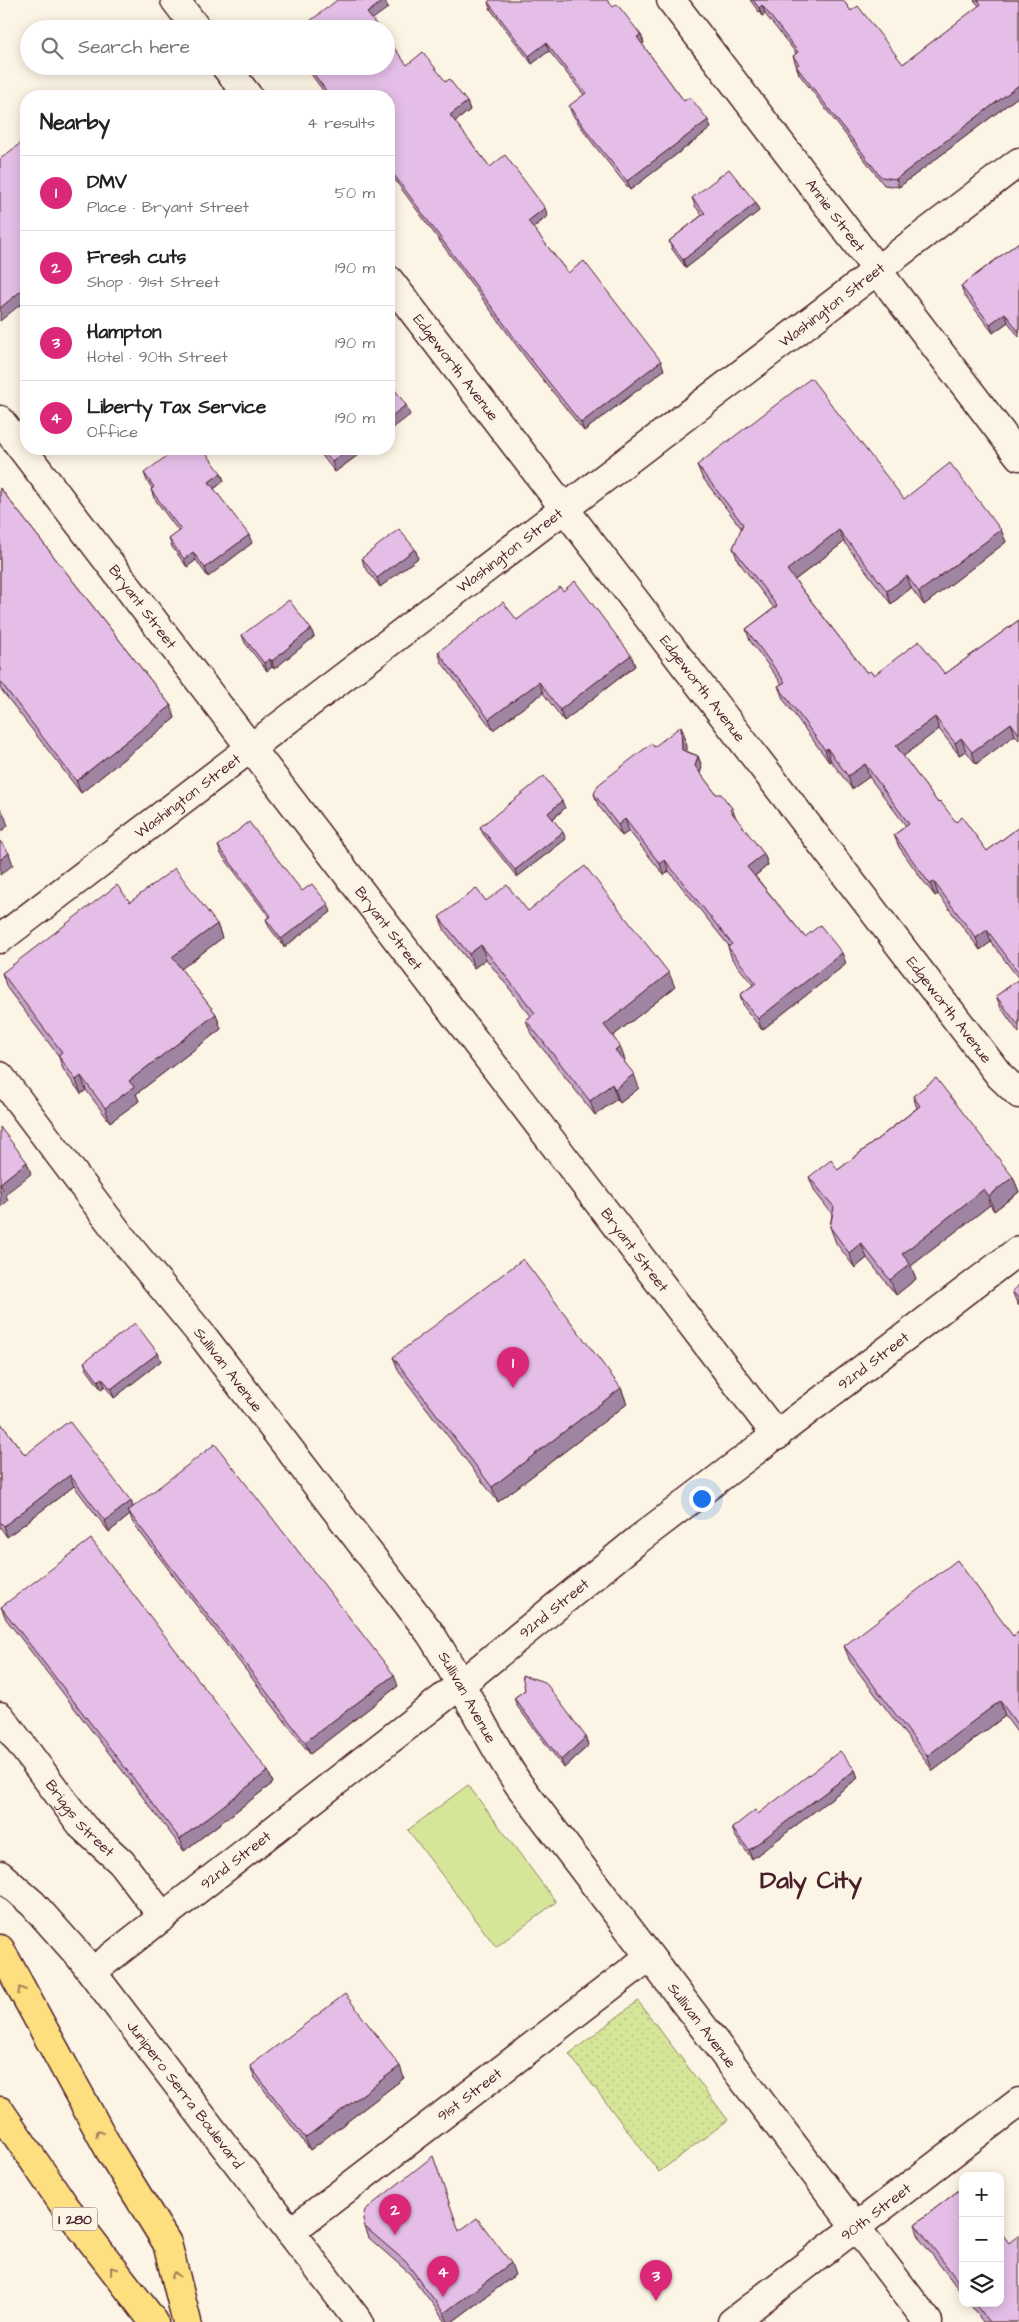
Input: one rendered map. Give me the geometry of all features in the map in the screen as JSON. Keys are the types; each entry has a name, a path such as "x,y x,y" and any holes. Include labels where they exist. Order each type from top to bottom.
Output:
{"highway":[{"path":"0,1949 110,2151 167,2243 187,2322"},
{"name":"I 280","path":"0,2111 75,2219 154,2322"}],"street":[{"path":"174,0 190,20"},
{"name":"Annie Street","path":"671,0 1019,456"},
{"path":"232,75 243,90"},
{"name":"Washington Street","path":"0,939 1019,162"},
{"name":"Edgeworth Avenue","path":"395,288 1000,1076 1019,1094"},
{"name":"Bryant Street","path":"0,420 20,446"},
{"name":"Bryant Street","path":"27,455 777,1436"},
{"name":"Sullivan Avenue","path":"0,1076 129,1247 204,1339 430,1632 461,1684 498,1753 519,1785 928,2322"},
{"name":"92nd Street","path":"92,1972 461,1684 639,1539 777,1436 1019,1250"},
{"name":"Briggs Street","path":"0,1716 83,1826 121,1862 162,1917"},
{"name":"Junipero Serra Boulevard","path":"0,1876 51,1922 92,1972 359,2322"},
{"name":"91st Street","path":"290,2232 650,1957"},
{"name":"90th Street","path":"732,2322 1019,2102"}],"green space":[{"path":"468,1785 556,1902 496,1947 408,1830"},
{"path":"638,2001 728,2120 659,2172 569,2054"}],"building":[{"path":"337,0 384,0 367,13 373,20 311,20"},
{"path":"490,0 607,0 613,7 617,4 641,35 637,37 684,101 690,97 708,120 627,181 591,137 569,106 586,93 546,43 529,56 488,2"},
{"path":"753,0 843,0 851,11 858,6 903,64 981,4 978,0 1019,0 1019,85 896,179 881,177 796,66 799,64 793,56 798,52 762,5 759,8"},
{"path":"395,49 407,65 423,52 446,82 449,79 467,102 450,115 490,167 505,155 545,208 528,221 568,273 584,261 661,361 581,423 525,352 395,176 395,90 326,90 315,75 395,75"},
{"path":"20,144 20,292 0,308 0,159"},
{"path":"729,169 756,203 683,260 669,241 705,213 692,198"},
{"path":"1019,242 1019,332 1005,313 990,324 961,286"},
{"path":"811,378 904,499 950,463 1001,530 919,592 907,576 887,591 839,530 787,570 867,673 870,671 874,675 919,641 945,674 1019,620 1019,734 1011,723 972,752 961,738 955,743 935,717 896,746 938,803 940,801 956,822 962,817 987,851 1019,827 1019,973 987,930 976,938 934,882 930,884 894,835 909,824 865,764 848,776 827,748 825,750 778,686 785,682 746,629 777,606 733,548 743,524 697,465"},
{"path":"395,390 406,405 395,413"},
{"path":"168,455 208,455 221,473 209,482 249,535 205,568 193,552 184,559 169,539 181,530 151,490 154,487 144,473"},
{"path":"326,455 341,455 332,462"},
{"path":"0,488 171,706 76,781 0,681"},
{"path":"399,529 415,549 377,578 362,558"},
{"path":"575,581 631,655 560,710 539,682 489,719 438,652 503,602 517,620 560,587 563,591"},
{"path":"289,600 311,629 272,661 270,659 264,663 242,635"},
{"path":"681,726 682,750 698,756 695,766 716,794 721,794 732,808 730,810 764,854 747,867 805,937 820,925 842,953 758,1019 740,995 756,983 728,947 732,944 665,860 660,864 625,819 618,825 594,794 598,785 652,743 654,747"},
{"path":"544,776 562,801 548,813 563,832 515,870 480,827"},
{"path":"0,808 4,814 0,817"},
{"path":"249,822 302,891 312,884 328,904 281,939 266,919 271,916 218,846"},
{"path":"0,841 9,853 0,860"},
{"path":"585,866 669,973 604,1025 620,1046 615,1050 634,1074 615,1089 612,1084 590,1101 526,1020 535,1013 481,945 469,954 439,917 476,888 486,901 507,885 528,911"},
{"path":"175,868 217,924 172,957 216,1014 129,1081 134,1087 105,1108 81,1076 76,1080 58,1055 62,1052 2,973 117,885 130,902"},
{"path":"1019,979 1019,1025 1018,1025 996,996"},
{"path":"936,1078 1013,1177 989,1196 984,1189 902,1254 910,1264 890,1280 861,1243 849,1253 830,1227 834,1207 809,1177 831,1160 838,1170 920,1106 913,1096"},
{"path":"0,1127 27,1162 0,1184"},
{"path":"523,1259 621,1388 492,1487 393,1357"},
{"path":"1019,1285 1019,1299 1012,1291"},
{"path":"135,1323 158,1353 111,1389 102,1378 98,1381 84,1362"},
{"path":"69,1421 131,1501 105,1521 70,1475 4,1526 0,1522 0,1422 25,1455"},
{"path":"215,1444 394,1675 305,1742 128,1511"},
{"path":"91,1539 268,1771 180,1839 1,1607"},
{"path":"957,1560 1013,1636 1019,1632 1019,1727 1000,1701 927,1756 844,1646"},
{"path":"522,1675 545,1682 586,1737 561,1760 514,1698 525,1690"},
{"path":"840,1751 855,1770 749,1850 732,1828 755,1810 758,1814"},
{"path":"345,1994 400,2066 305,2138 250,2066"},
{"path":"433,2156 459,2231 477,2218 511,2263 444,2313 406,2262 365,2227 363,2219 365,2210"},
{"path":"959,2190 959,2283 915,2224"},
{"path":"1019,2235 1019,2322 989,2322 977,2307 1004,2307 1004,2236 1009,2243"}],"place":[{"name":"DMV","path":"513,1388"},
{"name":"Fresh cuts","path":"395,2235"},
{"name":"Liberty Tax Service","path":"443,2297"},
{"name":"Hampton","path":"656,2301"}],"district":[{"name":"Daly City","path":"811,1879"}]}
